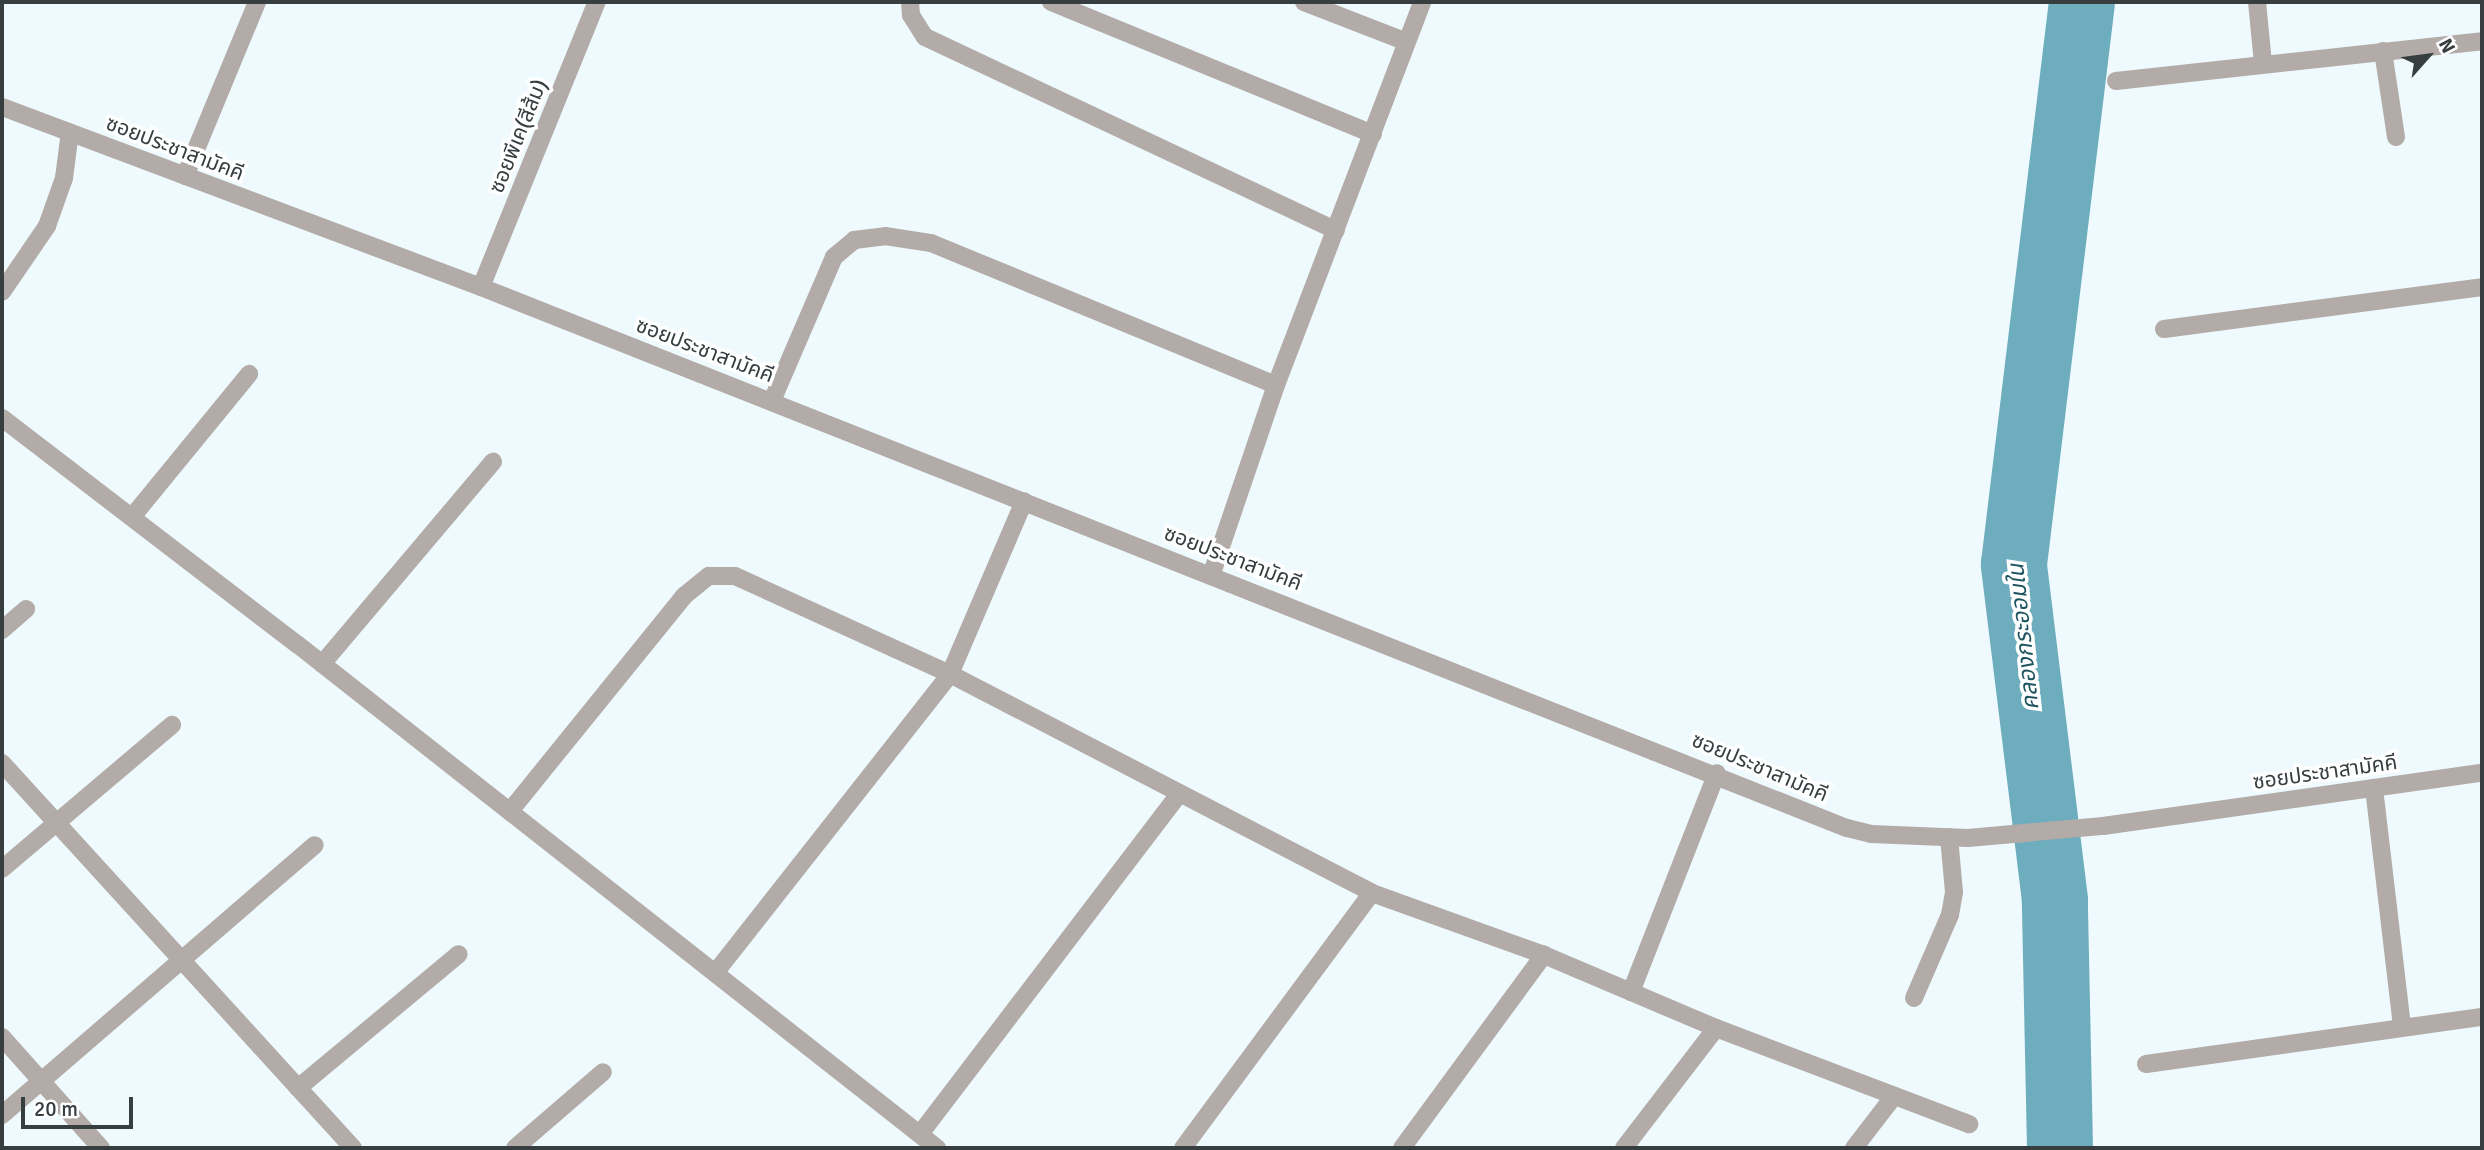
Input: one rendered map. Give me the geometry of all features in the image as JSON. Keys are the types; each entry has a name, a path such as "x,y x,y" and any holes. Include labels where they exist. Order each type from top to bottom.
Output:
{"street":[{"path":"186,176 257,2"},
{"name":"ซอยพีเค(สีส้ม)","path":"481,287 597,2"},
{"path":"910,2 911,15 925,37 1336,230"},
{"path":"1051,2 1373,134"},
{"path":"1304,2 1407,42"},
{"path":"1212,573 1276,385 1422,2"},
{"path":"2258,2 2263,63"},
{"path":"2116,81 2482,41"},
{"path":"2383,51 2396,137"},
{"name":"ซอยประชาสามัคคี","path":"2,107 481,287 1717,773 1847,828 1871,834 1968,838 2103,826 2482,773"},
{"path":"2,292 47,226 64,178 70,132"},
{"path":"772,401 834,257 854,240 885,236 931,243 1276,385"},
{"path":"2164,329 2482,287"},
{"path":"132,517 249,374"},
{"path":"2,418 323,664 937,1148"},
{"path":"323,664 493,462"},
{"path":"715,973 950,674 1024,501"},
{"path":"510,811 684,596 709,576 736,576 950,674 1372,893 1544,955 1716,1028 1969,1124"},
{"path":"2,630 26,608"},
{"path":"2,869 172,725"},
{"path":"2,763 353,1148"},
{"path":"1631,992 1717,773"},
{"path":"2374,788 2402,1025"},
{"path":"919,1134 1179,794"},
{"path":"1914,998 1950,915 1954,892 1950,837"},
{"path":"2,1115 315,845"},
{"path":"1182,1148 1372,893"},
{"path":"298,1088 459,954"},
{"path":"1402,1148 1544,955"},
{"path":"2146,1064 2402,1025 2482,1017"},
{"path":"1624,1148 1716,1028"},
{"path":"2,1037 101,1148"},
{"path":"515,1148 603,1072"},
{"path":"1854,1148 1870,1140 1894,1096"}],"waterway":[{"name":"คลองกระออมใน","path":"2060,1148 2055,900 2014,564 2082,2"}]}
